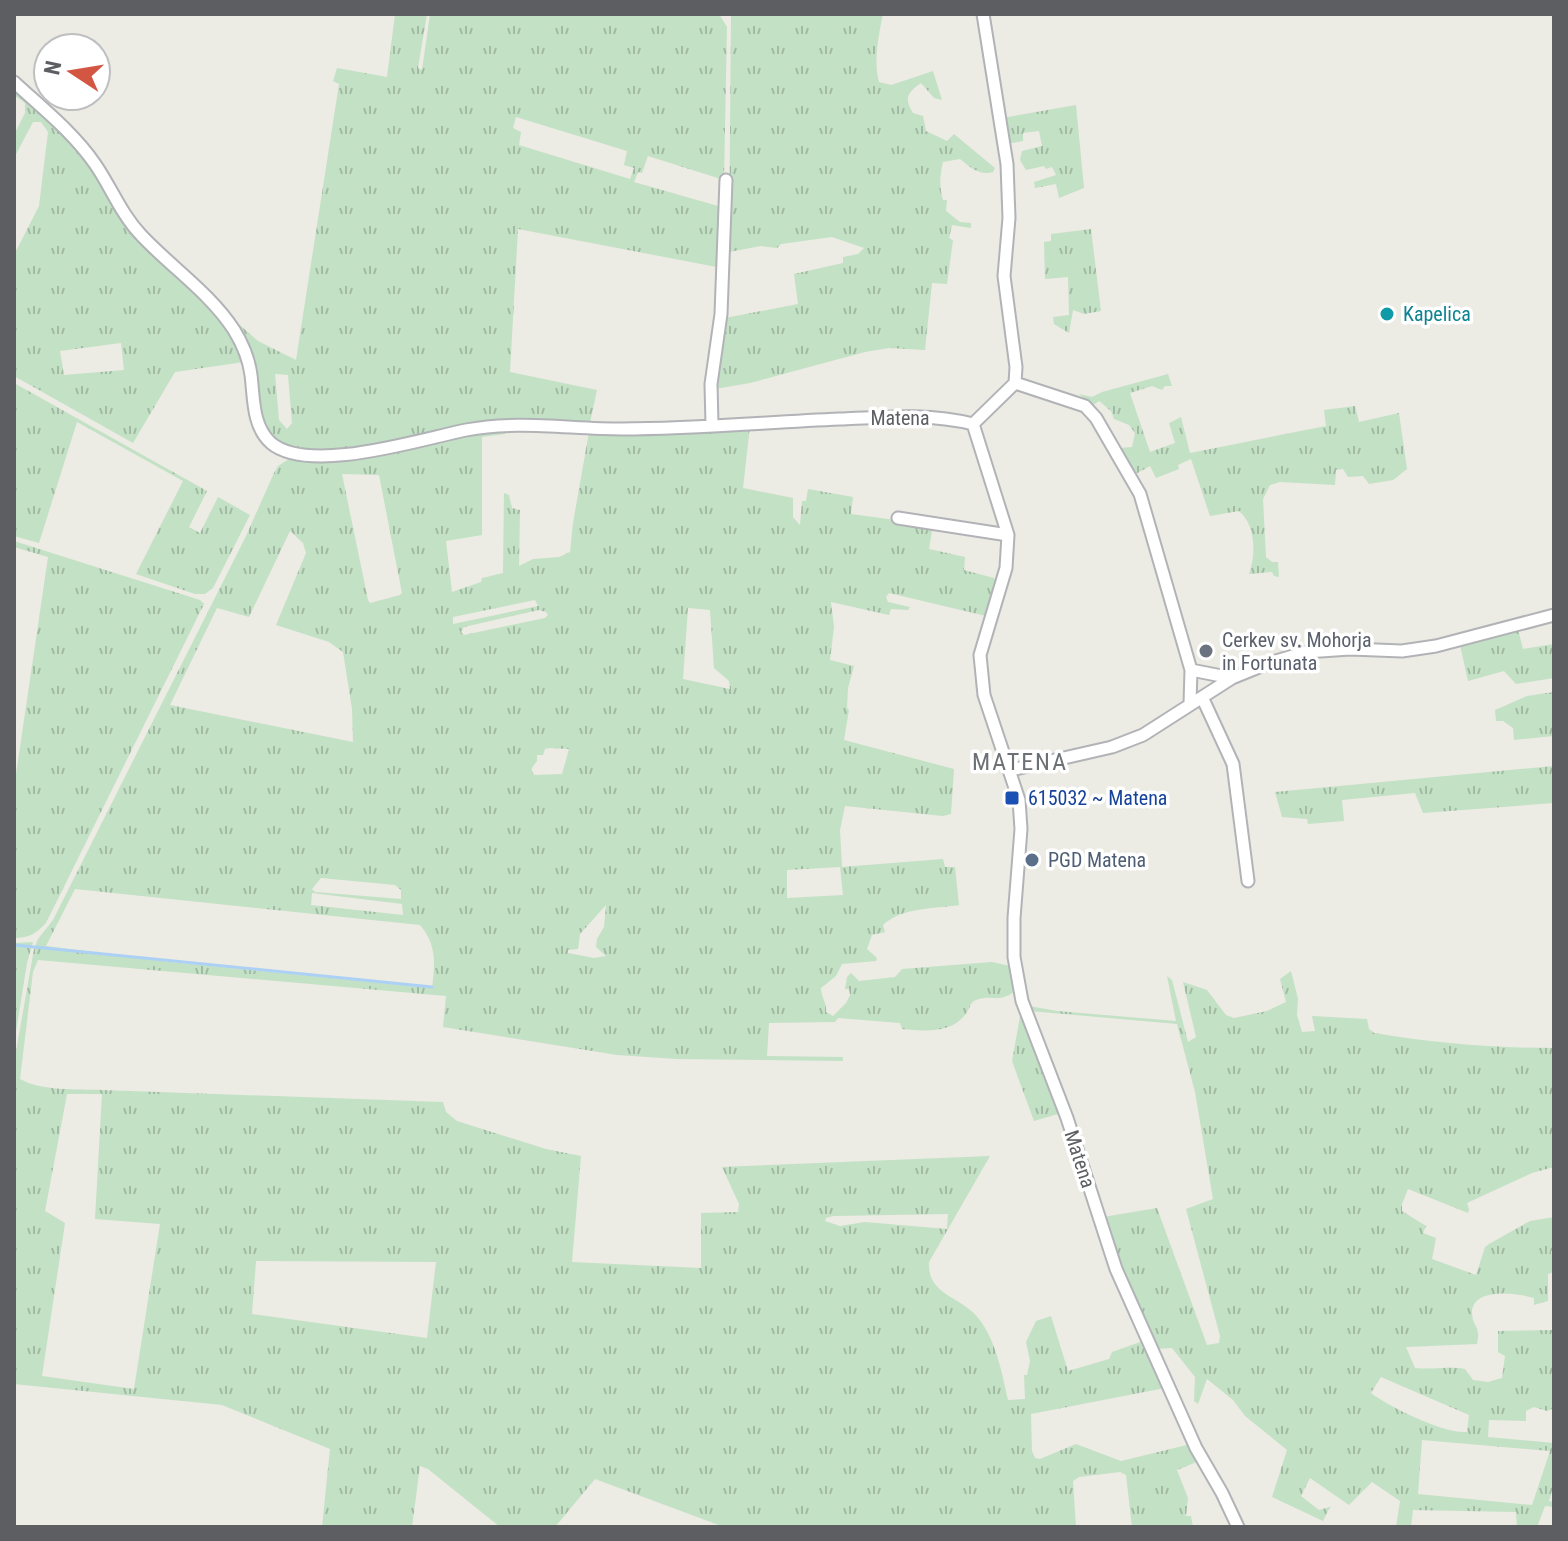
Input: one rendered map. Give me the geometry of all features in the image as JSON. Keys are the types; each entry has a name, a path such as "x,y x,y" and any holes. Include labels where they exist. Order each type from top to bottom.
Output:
{"street":[{"path":"973,424 1015,383 1016,367 1004,276 1009,218 1007,164 983,14"},
{"name":"Matena","path":"14,82 78,141 141,235 219,310 244,349 259,427 269,441 282,450 309,454 375,452 500,424 540,423 621,429 898,417 954,419 973,424 1008,535 1006,568 980,655 980,667 984,695 1019,800 1021,829 1014,957 1022,1001 1067,1118 1116,1269 1196,1448 1238,1527"},
{"path":"712,425 711,384 721,314 726,180"},
{"path":"1015,383 1085,406 1113,444 1140,494 1191,670 1190,704"},
{"path":"898,518 1008,535"},
{"path":"1011,770 1112,747 1143,735 1232,678 1260,665 1306,652 1413,650 1554,615"},
{"path":"1191,670 1232,678"},
{"path":"1202,697 1233,764 1248,881"}],"green space":[{"path":"395,14 427,14 418,68 422,70 430,14 719,14 727,27 724,180 648,156 642,173 638,172 634,182 725,208 722,268 518,229 510,372 597,390 590,423 505,420 374,448 340,452 310,451 284,444 266,428 257,405 253,357 233,319 258,341 296,360 339,84 333,81 337,68 387,77","holes":["516,117 627,151 624,165 634,168 630,179 519,145 521,132 513,128","275,374 288,375 292,423 287,429 279,420"]},
{"path":"731,14 883,14 878,39 879,82 891,85 933,71 942,100 934,98 921,83 908,96 913,113 923,116 926,131 947,141 954,134 995,168 993,172 983,173 960,159 943,162 940,185 943,200 947,200 946,211 960,222 971,223 971,228 952,225 947,284 932,283 925,350 889,348 865,352 750,383 715,389 725,318 798,304 794,274 843,263 843,257 858,254 864,248 832,237 781,244 777,248 761,246 729,252"},
{"path":"14,88 32,104 32,112 40,112 67,136 178,274 220,319 234,339 244,362 175,372 133,443 14,376 14,255 39,206 48,132 41,122 33,122 14,158 14,135 25,113 25,103 14,95","holes":["121,343 124,370 64,375 60,351"]},
{"path":"1076,105 1084,188 1059,198 1056,184 1035,188 1034,182 1056,175 1052,167 1026,170 1020,160 1022,151 1042,146 1039,131 1023,133 1023,141 1006,144 1002,118"},
{"path":"1091,229 1101,311 1084,314 1073,310 1069,333 1054,324 1053,317 1069,315 1068,277 1045,279 1044,242 1051,241 1051,234"},
{"path":"1168,374 1172,386 1165,386 1162,390 1152,386 1130,393 1150,452 1175,443 1169,423 1181,417 1190,453 1326,426 1324,410 1355,406 1359,422 1399,413 1407,469 1393,480 1369,484 1363,476 1348,477 1343,469 1336,470 1335,485 1280,482 1270,485 1263,499 1266,557 1278,562 1279,577 1272,572 1249,574 1253,549 1249,524 1239,511 1210,516 1191,459 1178,465 1179,469 1156,478 1150,466 1134,475 1119,448 1132,447 1135,433 1129,425 1114,419 1111,411 1099,401 1092,406 1079,394 1092,397"},
{"path":"14,383 207,491 189,527 200,533 218,497 250,515 213,588 205,594 195,594 136,574 183,481 77,422 39,543 14,536"},
{"path":"750,426 743,488 793,498 793,517 800,525 802,501 806,501 808,489 853,497 851,514 933,525 929,549 965,557 964,570 994,578 996,582 986,616 889,593 886,597 888,602 910,607 908,610 891,609 889,615 831,602 834,627 830,660 854,666 848,688 849,710 844,740 954,769 951,814 943,816 845,806 840,830 842,867 943,859 945,867 955,867 959,905 919,910 891,919 883,925 885,932 872,935 867,949 877,958 876,961 842,964 836,976 821,988 826,1012 833,1016 850,995 849,989 845,989 851,973 859,981 895,977 902,969 992,962 1010,966 1014,992 972,1002 961,1019 938,1030 902,1029 900,1023 838,1018 835,1022 769,1023 767,1056 843,1057 843,1061 677,1059 617,1055 443,1027 446,996 38,960 33,972 20,1079 38,1086 71,1089 443,1102 446,1112 457,1121 546,1149 581,1156 572,1262 701,1268 701,1213 738,1212 739,1204 722,1167 990,1156 929,1262 934,1282 939,1289 972,1311 985,1328 998,1358 1008,1400 1025,1399 1024,1375 1027,1375 1030,1361 1026,1342 1036,1321 1051,1316 1068,1371 1109,1359 1112,1352 1143,1341 1165,1388 1031,1414 1032,1451 1035,1458 1040,1459 1076,1444 1121,1461 1191,1444 1199,1461 1177,1470 1188,1498 1186,1516 1191,1516 1193,1527 1132,1527 1126,1475 1120,1472 1079,1477 1073,1481 1076,1527 724,1527 595,1479 555,1527 500,1527 428,1469 420,1466 412,1527 322,1527 330,1449 222,1405 14,1384 14,1063 34,949 53,920 246,536 278,466 292,457 506,429 505,434 482,437 482,535 446,541 452,592 481,582 482,578 503,573 504,493 509,495 512,508 520,510 519,566 533,559 559,557 570,552 589,432","holes":["342,474 379,475 402,593 370,603 368,600","290,531 303,543 306,553 276,625 329,642 343,652 352,709 353,742 170,705 217,608 249,617","535,600 538,606 453,624 453,617","688,608 710,610 714,668 729,681 730,689 683,679","539,610 548,615 464,635 461,632 464,627","550,748 569,749 562,774 534,775 531,769 537,755 543,755 545,749","840,867 843,895 787,898 787,870","321,878 395,885 401,890 401,899 315,892 312,889","75,889 420,925 426,932 434,955 432,988 170,962 46,946","312,893 402,904 403,915 311,905","606,905 604,927 596,947 606,956 594,958 568,953 568,950 578,949 580,934","67,1094 102,1094 95,1219 160,1224 134,1389 42,1376 65,1223 45,1211","948,1214 947,1229 865,1222 840,1226 825,1221 833,1216","256,1261 436,1262 427,1338 252,1314"]},
{"path":"14,541 200,600 204,604 46,923 32,935 14,938 14,788 48,557 14,547"},
{"path":"1518,629 1523,649 1554,644 1554,678 1516,684 1504,671 1468,681 1460,645"},
{"path":"1554,692 1554,736 1514,740 1513,728 1503,721 1496,721 1495,710 1527,696"},
{"path":"1554,766 1554,803 1423,813 1415,793 1342,800 1344,821 1308,824 1307,819 1282,817 1275,792"},
{"path":"33,942 27,963 14,1044 14,943"},
{"path":"1291,971 1302,1032 1315,1031 1312,1016 1367,1019 1369,1029 1374,1033 1396,1037 1486,1046 1554,1048 1554,1167 1532,1173 1467,1203 1468,1213 1408,1189 1402,1204 1402,1211 1426,1226 1423,1233 1436,1238 1432,1259 1476,1275 1485,1247 1489,1244 1530,1221 1554,1217 1551,1253 1554,1254 1554,1272 1548,1274 1548,1301 1534,1305 1534,1298 1526,1296 1487,1296 1479,1299 1472,1313 1478,1333 1477,1344 1406,1347 1415,1368 1465,1369 1473,1380 1488,1382 1502,1378 1505,1356 1498,1352 1498,1331 1554,1330 1554,1408 1547,1411 1534,1407 1526,1411 1526,1421 1489,1420 1488,1437 1554,1443 1554,1484 1549,1501 1554,1502 1554,1507 1545,1506 1537,1527 1517,1527 1516,1512 1413,1510 1411,1527 1396,1527 1400,1501 1372,1482 1349,1505 1310,1478 1301,1496 1319,1510 1330,1507 1323,1521 1272,1497 1287,1450 1245,1416 1233,1400 1207,1379 1198,1404 1194,1401 1195,1377 1172,1348 1157,1349 1122,1270 1103,1217 1157,1208 1207,1345 1219,1343 1220,1336 1186,1209 1213,1199 1195,1092 1177,1024 1030,1011 1029,1006 1176,1021 1167,976 1172,980 1188,1042 1196,1037 1183,982 1207,990 1226,1015 1234,1018 1267,1011 1286,1002 1280,979","holes":["1381,1377 1469,1415 1467,1432 1431,1424 1379,1399 1371,1393","1422,1440 1550,1451 1532,1505 1418,1494"]},
{"path":"1021,1011 1059,1111 1058,1114 1034,1121 1012,1061"}],"waterway":[{"path":"14,945 432,987"}],"place":[{"name":"Kapelica","path":"1387,314"},
{"name":"Cerkev sv. Mohorja in Fortunata","path":"1206,651"},
{"name":"615032 ~ Matena","path":"1012,798"},
{"name":"PGD Matena","path":"1032,860"}],"district":[{"name":"MATENA","path":"1020,762"}]}
